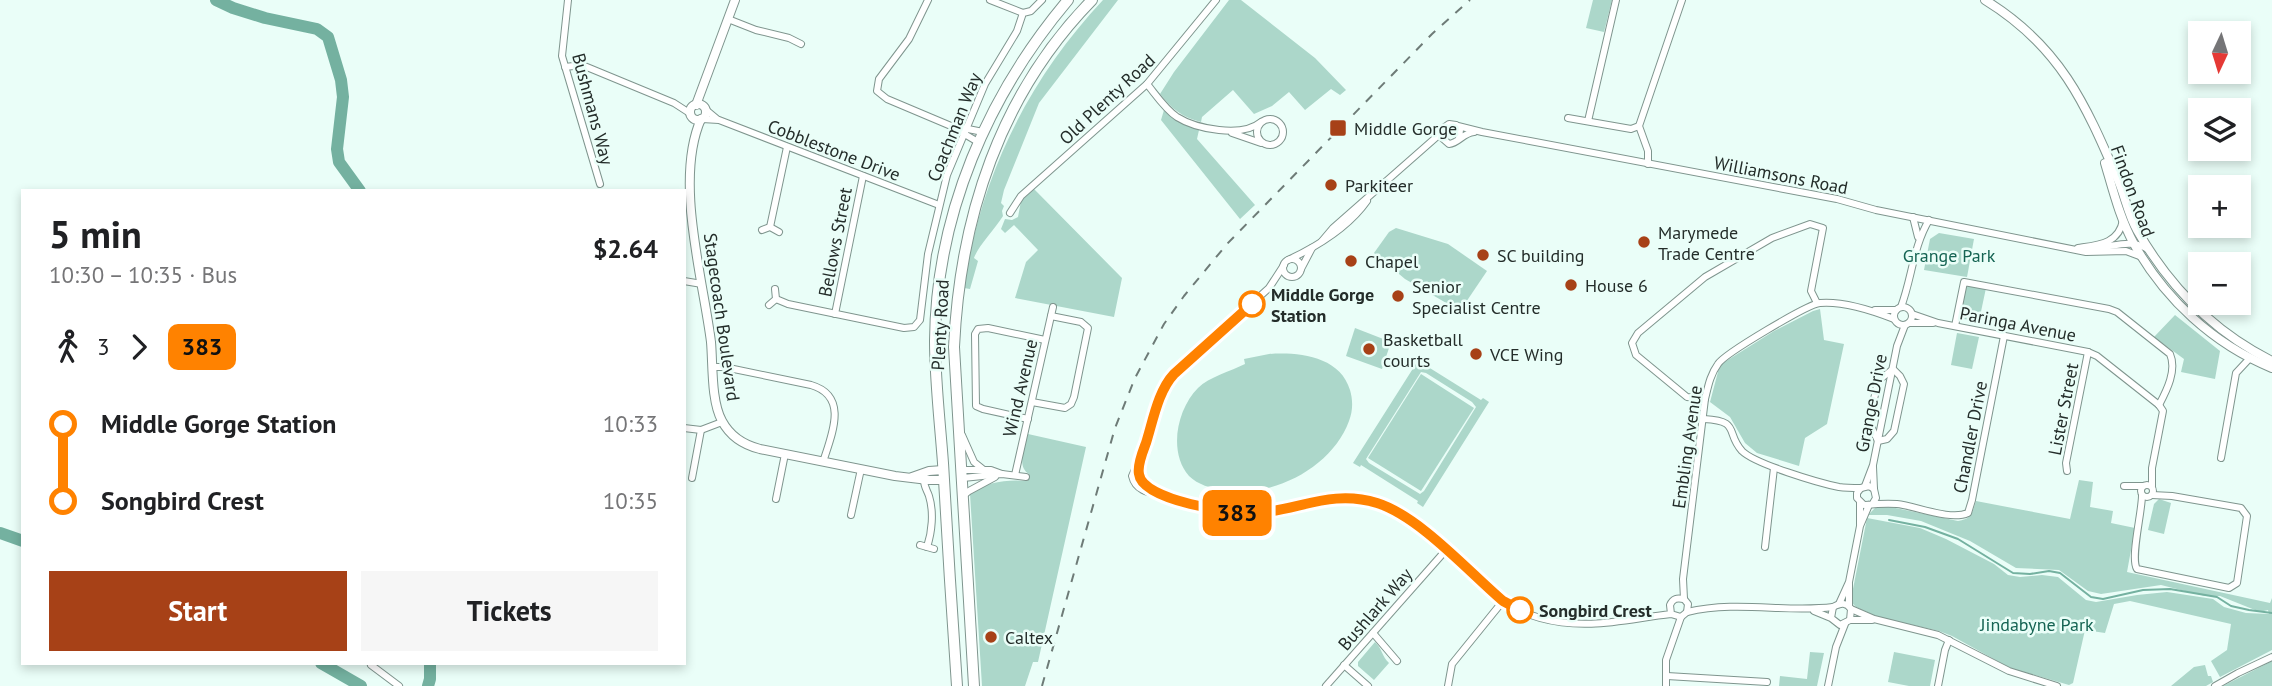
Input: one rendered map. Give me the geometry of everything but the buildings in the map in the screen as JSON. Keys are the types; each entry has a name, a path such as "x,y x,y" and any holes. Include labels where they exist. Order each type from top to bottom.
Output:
{"highway":[{"name":"Plenty Road","path":"957,686 936,376 935,338 944,255 951,220 980,137 1014,73 1068,0"},
{"name":"Plenty Road","path":"975,686 954,347 955,312 965,247 980,188 1005,127 1027,85 1055,44 1092,0"},
{"path":"943,475 963,474"}],"street":[{"name":"Bushmans Way","path":"568,0 562,56 600,184"},
{"path":"700,107 702,89 735,0"},
{"path":"929,0 909,39 879,79 877,89 880,95 887,99 980,137"},
{"path":"990,0 1023,13 1031,11 1042,0"},
{"name":"Old Plenty Road","path":"1010,213 1021,196 1147,84 1216,0"},
{"path":"1588,121 1616,0"},
{"path":"1648,164 1648,151 1639,126 1682,0"},
{"name":"Findon Road","path":"1985,0 2031,33 2065,74 2096,130 2136,229 2169,278 2198,309 2230,335 2272,361"},
{"name":"Coachman Way","path":"835,314 904,328 918,324 922,315 928,254 947,175 985,84 1017,31 1023,13"},
{"path":"728,19 801,44"},
{"path":"565,67 582,65 674,103 697,120 701,119"},
{"path":"1147,84 1175,115 1193,124 1273,145 1279,142 1284,130 1280,123 1268,119 1251,129 1227,131"},
{"path":"674,103 700,107"},
{"path":"691,115 690,110 700,107"},
{"name":"Stagecoach Boulevard","path":"700,107 705,116 701,119 695,140 691,199 718,409 722,420 733,436 746,444 785,454 912,477 943,475"},
{"name":"Cobblestone Drive","path":"700,107 719,120 939,205"},
{"name":"Stagecoach Boulevard","path":"691,115 695,140"},
{"path":"1568,118 1631,129 1639,126"},
{"name":"Cobblestone Drive","path":"701,119 719,120"},
{"path":"1261,122 1257,135 1266,144"},
{"path":"1324,239 1421,150 1441,133 1447,124 1460,130 1460,138 1455,143 1434,145 1421,150"},
{"name":"Williamsons Road","path":"1454,125 1811,194 2073,249 2103,253 2126,251 2142,257"},
{"name":"Findon Road","path":"2096,130 2123,220 2142,257 2193,319 2224,342 2272,368"},
{"name":"Williamsons Road","path":"1460,138 1468,133 1482,132"},
{"path":"1441,133 1447,143"},
{"path":"770,227 787,147"},
{"name":"Bellows Street","path":"835,314 863,176"},
{"path":"1373,194 1350,222 1286,263 1269,288 1170,379 1144,449 1137,482 1170,497 1215,510 1252,513 1275,511 1330,498 1366,500 1389,507 1410,519 1503,601 1541,618 1583,624 1616,623 1708,608 1744,606 1812,610 1836,605 1850,608 1874,620 1938,635 2009,671 2057,686"},
{"path":"1913,217 1918,237"},
{"path":"1910,311 1909,285 1918,237 1929,220"},
{"path":"2073,249 2109,241 2119,232 2123,220"},
{"path":"1705,399 1687,397 1636,355 1632,343 1638,333 1704,277 1772,238 1810,224 1823,228 1811,291 1817,303 1836,303 1870,310 1895,321"},
{"path":"762,230 770,227 779,232"},
{"path":"2126,251 2134,244 2136,229"},
{"path":"2134,244 2151,251"},
{"name":"Williamsons Road","path":"2073,249 2134,244"},
{"path":"1269,288 1298,275 1313,247"},
{"path":"1286,263 1297,261 1301,269"},
{"path":"1286,263 1285,274 1293,277"},
{"path":"686,281 702,284"},
{"path":"1955,326 1964,282 2109,309 2117,312 2170,354 2172,358 2168,387 2159,405 2162,411 2133,562 2141,571 2229,588 2234,586 2237,583 2247,516 2245,512 2241,508 2147,491"},
{"path":"1870,310 1898,309 1909,285"},
{"path":"775,289 776,299"},
{"path":"776,299 835,314"},
{"path":"769,305 776,299"},
{"name":"Embling Avenue","path":"1683,600 1683,579 1705,399 1710,378 1719,361 1817,303"},
{"name":"Wind Avenue","path":"1015,475 1053,307"},
{"name":"Paringa Avenue","path":"1898,309 1938,323"},
{"name":"Grange Drive","path":"1858,500 1857,493 1863,487 1873,465 1897,346 1895,321 1898,309"},
{"name":"Grange Drive","path":"1897,346 1910,311"},
{"path":"1032,401 1065,408 1071,404 1074,397 1087,328 1081,322 1051,316"},
{"name":"Paringa Avenue","path":"1895,321 1907,324 1938,323 2088,352 2097,356 2159,405"},
{"path":"1028,419 983,410 976,406 975,332 978,328 988,328 1045,340"},
{"name":"Chandler Drive","path":"1858,500 1871,504 1898,504 1956,516 1964,515 1970,510 2004,336"},
{"name":"Lister Street","path":"2067,471 2066,463 2088,352"},
{"path":"2221,458 2236,373 2250,358"},
{"path":"713,369 728,368 824,390 832,398 835,409 825,462"},
{"path":"1893,369 1904,384 1894,431 1886,439 1878,441 1871,430 1870,422 1878,381 1893,369"},
{"path":"1704,419 1718,420 1729,425 1742,451 1774,468 1841,487 1863,487"},
{"path":"686,428 702,430 722,420"},
{"path":"692,478 702,430"},
{"path":"959,431 974,462 984,470"},
{"path":"776,499 785,454"},
{"name":"Grange Drive","path":"1871,504 1875,491 1873,465"},
{"path":"1765,547 1774,468"},
{"path":"851,515 861,469"},
{"path":"963,474 984,470 995,471 999,475"},
{"path":"963,474 1026,477"},
{"path":"963,496 999,475"},
{"path":"924,476 930,501 931,527 927,547"},
{"path":"1841,487 1858,500 1860,526"},
{"name":"Chandler Drive","path":"1863,487 1898,504"},
{"path":"1828,686 1836,647 1848,622 1849,582 1860,526 1871,504"},
{"name":"Bushlark Way","path":"1326,686 1446,550"},
{"path":"1836,647 1833,621 1836,605 1849,582"},
{"path":"1649,616 1683,600 1708,608"},
{"path":"1666,686 1666,660 1683,600"},
{"path":"1448,686 1452,664 1503,601"},
{"path":"1670,605 1678,615"},
{"path":"1812,610 1833,621 1874,620"},
{"path":"1373,633 1397,661"},
{"path":"1938,686 1944,650 1949,640"},
{"path":"2215,686 2272,657"},
{"path":"372,665 399,686"},
{"path":"1344,665 1368,686"},
{"path":"1667,676 1767,682"}],"green space":[{"path":"1103,0 1118,0 1039,103 1004,190 1001,203 1004,206 1003,216 976,253 974,258 978,261 970,289 964,288 971,247 982,208 1011,133 1051,64"},
{"path":"1229,0 1241,0 1315,58 1346,90 1340,95 1331,89 1305,110 1289,92 1272,106 1254,114 1233,90 1202,117 1201,122 1178,112 1160,94"},
{"path":"1593,0 1612,0 1604,32 1586,28"},
{"path":"1164,110 1178,121 1199,130 1197,139 1255,205 1240,219 1161,120"},
{"path":"1034,189 1122,278 1114,317 1015,298 1026,262 1038,250 1014,225 1005,233 1001,229 1005,219 1018,217 1021,201"},
{"path":"1396,228 1448,244 1487,271 1460,311 1405,279 1374,253 1389,232"},
{"name":"Grange Park","path":"1939,233 1974,239 1967,277 1924,270 1930,239"},
{"path":"1969,285 1986,288 1979,321 1963,319 1960,315 1966,287"},
{"path":"1820,309 1824,340 1844,344 1827,424 1805,438 1799,466 1757,453 1745,443 1730,417 1710,402 1719,368 1723,363 1774,331"},
{"path":"2175,315 2220,351 2215,379 2181,372 2184,359 2154,337"},
{"name":"Basketball courts","path":"1355,328 1391,342 1382,369 1346,356"},
{"path":"1957,333 1979,337 1972,369 1951,365"},
{"path":"1269,354 1317,358 1328,363 1345,379 1351,394 1352,409 1341,438 1314,466 1279,485 1241,492 1196,482 1182,466 1177,443 1180,419 1185,407 1198,388 1208,381 1245,364 1244,359"},
{"path":"1419,359 1481,400 1483,398 1489,402 1423,507 1418,501 1361,465 1360,467 1353,463","holes":["1421,372 1476,407 1420,494 1366,459"]},
{"path":"1421,374 1474,408 1421,491 1368,458"},
{"path":"1028,434 1086,447 1038,662 1033,662 1025,686 982,686 970,494 997,482 1027,481 1029,474 1022,461"},
{"name":"Jindabyne Park","path":"2079,480 2093,482 2090,507 2113,511 2111,523 2135,528 2127,572 2270,603 2272,598 2272,650 2220,677 2211,661 2227,650 2231,624 2130,601 2114,604 2105,633 2085,630 2073,683 2069,685 2010,668 1939,631 1878,617 1853,604 1852,594 1867,518 1920,528 1994,564 2008,575 2058,577 2086,600 2096,602 2167,592 2213,599 2224,607 2246,613 2269,614 2268,610 2260,612 2220,596 2205,596 2161,585 2101,594 2088,591 2059,570 2016,568 1970,541 1921,521 1887,515 1868,515 1876,507 1886,506 1958,521 1969,517 1976,501 2070,519"},
{"path":"2159,499 2171,503 2164,534 2148,530 2154,504"},
{"path":"1375,642 1389,663 1374,680 1358,666 1358,662"},
{"path":"1810,652 1824,653 1817,686 1779,686 1780,676 1807,679"},
{"path":"1894,652 1935,660 1930,686 1888,682"},
{"path":"2272,661 2272,686 2223,686"},
{"path":"2205,665 2213,682 2206,686 2171,686 2194,667"}],"waterway":[{"path":"216,0 265,18 317,29 328,37 341,80 343,97 337,149 339,162 359,189"},
{"path":"1889,520 1925,527 1958,539 2013,573 2060,573 2091,597 2103,599 2143,590 2170,589 2217,597 2231,606 2272,613"},
{"path":"0,533 21,540"},
{"path":"324,665 361,686"},
{"path":"428,686 430,665"}],"railway":[{"path":"1042,686 1115,428 1135,378 1164,324 1227,244 1432,34 1470,0"}],"bus line":[{"name":"383","path":"1252,304 1174,374 1167,384 1144,449 1138,473 1141,481 1170,497 1203,508 1228,512 1269,512 1336,497 1378,503 1410,519 1503,601 1520,610"}],"place":[{"name":"Middle Gorge","path":"1338,128"},
{"name":"Parkiteer","path":"1331,185"},
{"name":"Marymede Trade Centre","path":"1644,242"},
{"name":"SC building","path":"1483,255"},
{"name":"Chapel","path":"1351,261"},
{"name":"House 6","path":"1571,285"},
{"name":"Senior Specialist Centre","path":"1398,296"},
{"name":"Middle Gorge Station","path":"1252,304"},
{"name":"Basketball courts","path":"1369,349"},
{"name":"VCE Wing","path":"1476,354"},
{"name":"Songbird Crest","path":"1520,610"},
{"name":"Caltex","path":"991,637"}]}
